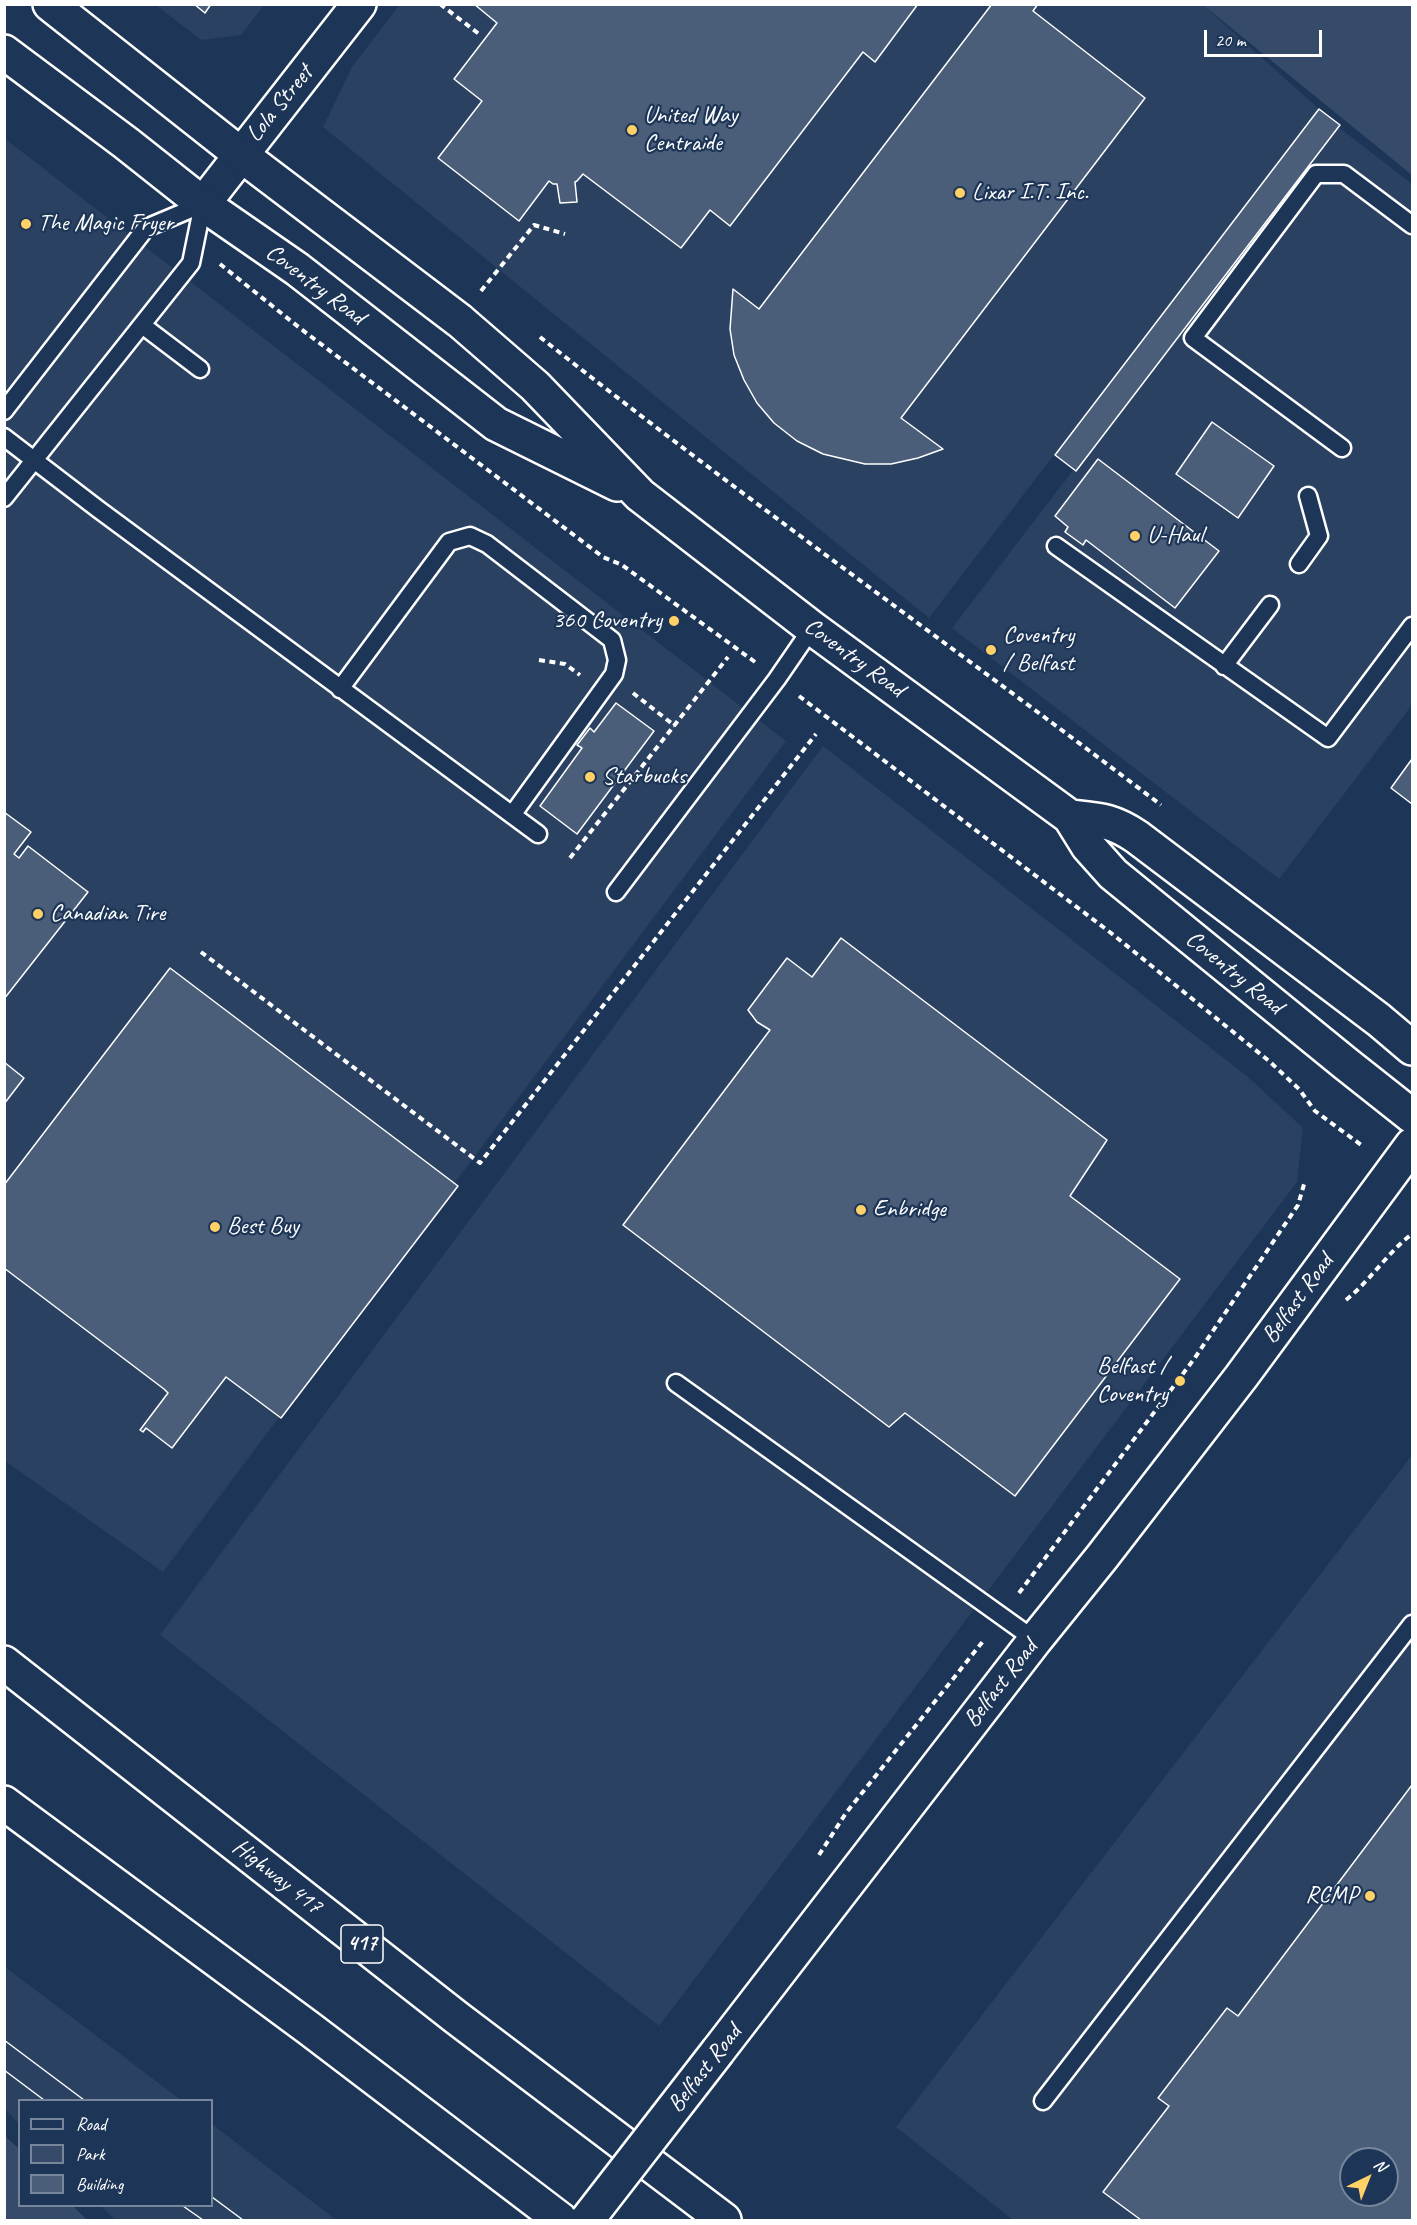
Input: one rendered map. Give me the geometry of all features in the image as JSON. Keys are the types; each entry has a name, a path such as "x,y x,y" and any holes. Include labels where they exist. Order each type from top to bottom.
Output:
{"main road":[{"name":"Coventry Road","path":"51,4 240,154 468,328 535,386 640,495 812,628 1070,817 1088,846 1113,874 1345,1064 1413,1116"},
{"name":"Lola Street","path":"203,204 358,4"},
{"name":"Coventry Road","path":"4,52 126,142 203,204 297,269 496,424 640,495"},
{"name":"Coventry Road","path":"1070,817 1106,820 1137,837 1413,1048"},
{"name":"Belfast Road","path":"587,2220 1241,1377 1413,1146"},
{"name":"Highway 417","path":"4,1663 457,2018 723,2220"},
{"path":"4,1803 310,2029 561,2220"}],"lane":[{"path":"1342,448 1193,338 1316,174 1344,174 1413,225"},
{"path":"4,498 191,263 203,204"},
{"path":"4,411 146,228 203,204"},
{"path":"142,325 200,369"},
{"path":"4,437 538,834"},
{"path":"1299,564 1319,536 1308,496"},
{"path":"340,689 449,542 470,536 487,544 612,640 617,660 614,674 512,815"},
{"path":"1056,546 1328,738 1413,626"},
{"path":"1224,666 1270,605"},
{"path":"616,892 777,679 812,628"},
{"path":"676,1383 1035,1640"},
{"path":"1043,2101 1413,1624"}],"path":[{"path":"440,4 479,34"},
{"path":"472,284 481,291 534,225 565,234"},
{"path":"536,334 637,415 1167,809"},
{"path":"570,858 728,657"},
{"path":"201,952 480,1163 816,734"}],"shaded area":[{"path":"400,4 1203,5 1319,109 929,618 323,127 352,67"},
{"path":"156,5 264,5 241,35 201,40"},
{"path":"1337,126 1412,184 1412,705 1279,879 952,628"},
{"path":"4,138 786,741 163,1572 5,1461"},
{"name":"Enbridge","path":"823,746 1248,1077 1303,1128 1297,1182 659,2026 160,1635"},
{"path":"1412,1455 1412,2220 1013,2220 896,2127"},
{"path":"5,1967 180,2099 18,2099 18,2123 5,2109"},
{"path":"213,2125 336,2220 115,2220 102,2207 213,2207"}],"green space":[{"path":"1203,5 1412,5 1412,175"},
{"path":"5,2136 18,2148 18,2207 74,2207 87,2220 5,2220"}],"building":[{"path":"194,4 211,4 205,13"},
{"name":"United Way Centraide","path":"474,4 918,4 875,62 863,52 730,226 710,210 681,248 583,174 575,182 577,202 560,203 557,184 549,181 519,221 438,158 482,101 454,79 497,23"},
{"name":"Lixar I.T. Inc.","path":"992,4 1038,4 1033,11 1145,98 901,418 943,449 891,464 865,464 823,454 797,441 774,423 757,403 744,380 734,355 730,329 733,289 759,309"},
{"path":"1319,109 1340,125 1076,471 1055,455"},
{"path":"1212,422 1274,466 1238,518 1176,474"},
{"name":"U-Haul","path":"1098,459 1219,551 1175,608 1086,540 1083,545 1065,532 1068,527 1055,516"},
{"name":"Starbucks","path":"616,703 654,731 577,834 540,806 582,748 577,745 590,728 594,732"},
{"path":"1412,759 1412,804 1391,788"},
{"name":"Canadian Tire","path":"4,812 31,832 14,854 19,858 28,846 88,892 4,999"},
{"name":"Enbridge","path":"841,938 1107,1140 1070,1196 1180,1279 1015,1496 905,1413 889,1427 623,1225 770,1030 757,1022 748,1010 787,958 812,977"},
{"name":"Best Buy","path":"170,968 458,1186 281,1418 226,1377 172,1448 146,1428 143,1432 140,1430 168,1393 4,1268 4,1185"},
{"path":"4,1062 24,1078 4,1104"},
{"name":"RCMP","path":"1412,1785 1412,2220 1141,2220 1103,2192 1169,2106 1158,2098 1227,2008 1238,2016"}],"tram line":[{"path":"4,2040 83,2099"},
{"path":"4,2070 43,2099"},
{"path":"213,2198 243,2220"},
{"path":"184,2207 203,2220"}],"place":[{"name":"United Way Centraide","path":"632,130"},
{"name":"Lixar I.T. Inc.","path":"960,193"},
{"name":"The Magic Fryer","path":"26,224"},
{"name":"U-Haul","path":"1135,536"},
{"name":"360 Coventry","path":"674,621"},
{"name":"Coventry / Belfast","path":"991,650"},
{"name":"Starbucks","path":"590,777"},
{"name":"Canadian Tire","path":"38,914"},
{"name":"Enbridge","path":"861,1210"},
{"name":"Best Buy","path":"215,1227"},
{"name":"Belfast / Coventry","path":"1180,1381"},
{"name":"RCMP","path":"1370,1896"}]}
